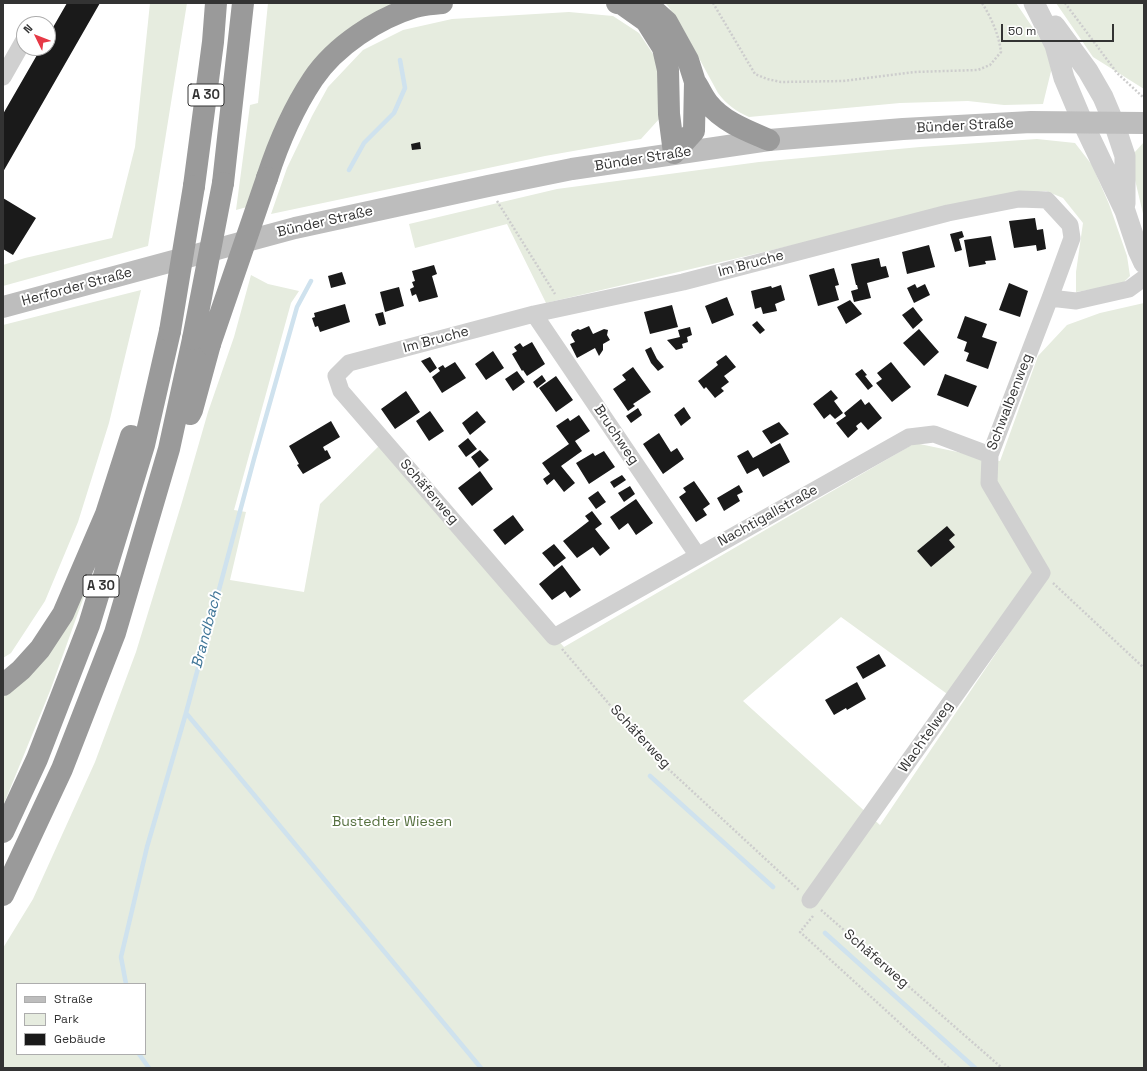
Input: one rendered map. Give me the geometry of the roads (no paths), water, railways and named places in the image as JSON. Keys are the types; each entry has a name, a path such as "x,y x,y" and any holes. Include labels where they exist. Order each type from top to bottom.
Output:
{"highway":[{"name":"A 30","path":"3,832 37,759 89,625 144,445 170,331 194,186 213,42 216,3"},
{"name":"A 30","path":"3,895 62,769 114,632 202,341 243,3"},
{"path":"202,341 267,178 273,159 295,108 313,78 334,54 363,32 388,18 416,7 442,3"},
{"path":"617,3 622,4 646,20 663,48 668,70 669,114 674,153"},
{"path":"646,3 667,22 688,60 695,82 709,104 723,117 743,129 769,140"},
{"path":"674,153 694,131 695,82"},
{"path":"3,685 21,670 40,649 63,614 106,514 129,442 154,346 170,331"}],"main road":[{"name":"Bünder Straße","path":"152,267 295,228 488,186 674,153 769,140 903,129 1031,122 1144,123"},
{"name":"Herforder Straße","path":"3,307 152,267"}],"street":[{"path":"1034,3 1055,45 1064,78 1083,123 1126,211 1138,250 1144,263"},
{"path":"1038,3 1088,72 1104,97 1125,156 1126,211"},
{"path":"3,77 16,54"},
{"name":"Im Bruche","path":"349,364 534,314 683,282 940,215 1019,199 1047,200 1070,225 1072,238 1050,298"},
{"path":"1050,298 1076,301 1129,290 1144,278"},
{"name":"Schwalbenweg","path":"1042,573 989,483 990,455 1050,298"},
{"name":"Bruchweg","path":"534,314 698,556"},
{"name":"Schäferweg","path":"349,364 336,376 341,391 554,637"},
{"name":"Nachtigallstraße","path":"554,637 909,437 934,434 990,455"},
{"name":"Wachtelweg","path":"810,900 1042,573"}],"waterway":[{"name":"Brandbach","path":"349,170 364,143 394,113 405,88 400,60"},
{"name":"Brandbach","path":"126,983 121,957 147,847 186,713 254,459 297,307 311,281"},
{"path":"186,713 481,1068"},
{"path":"650,776 773,887"},
{"path":"825,933 975,1068"},
{"name":"Brandbach","path":"140,1055 149,1068"}],"park label":[{"name":"Bustedter Wiesen","path":"392,822"}]}
